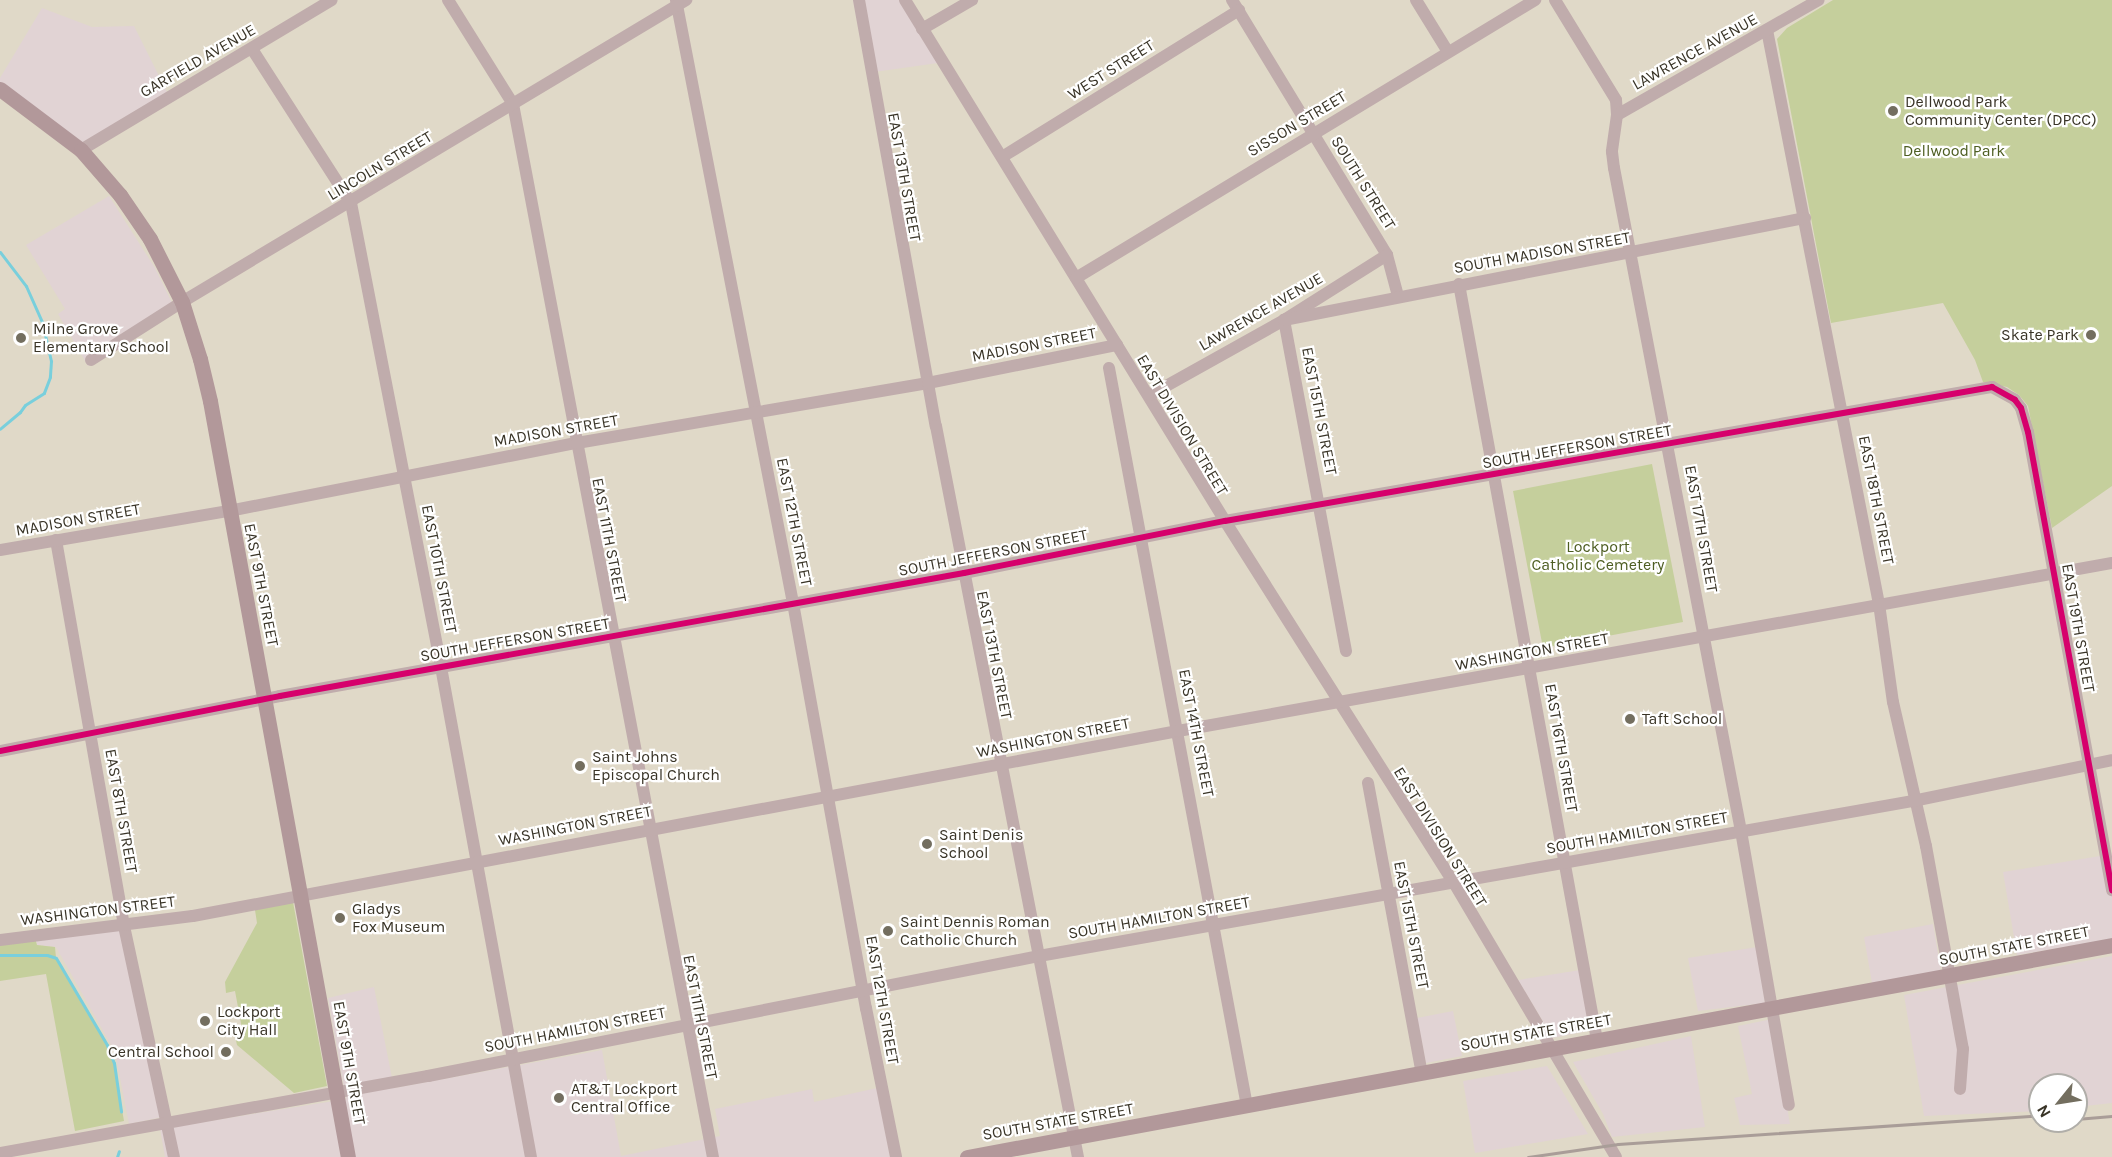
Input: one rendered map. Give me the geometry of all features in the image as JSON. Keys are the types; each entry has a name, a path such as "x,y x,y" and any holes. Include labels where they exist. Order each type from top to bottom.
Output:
{"main road":[{"name":"EAST 9TH STREET","path":"0,89 81,150 120,195 150,239 182,302 205,380 348,1157"},
{"name":"SOUTH STATE STREET","path":"967,1157 2112,945"}],"street":[{"name":"GARFIELD AVENUE","path":"81,150 332,0"},
{"name":"EAST 11TH STREET","path":"448,0 513,104 713,1157"},
{"name":"EAST 13TH STREET","path":"859,0 928,383 1078,1157"},
{"name":"EAST DIVISION STREET","path":"905,0 1150,395 1225,521 1454,883 1616,1157"},
{"path":"922,29 972,0"},
{"path":"1416,0 1448,51"},
{"name":"SISSON STREET","path":"1076,278 1535,0"},
{"name":"EAST 17TH STREET","path":"1555,0 1616,100 1617,115 1613,130 1612,152 1741,831 1789,1105"},
{"name":"LAWRENCE AVENUE","path":"1617,115 1819,0"},
{"name":"LINCOLN STREET","path":"91,360 182,302 351,203 680,2"},
{"name":"EAST 12TH STREET","path":"680,2 755,414 793,603 896,1157"},
{"name":"SOUTH STREET","path":"1236,5 1387,255 1398,296"},
{"name":"WEST STREET","path":"1002,157 1236,5"},
{"name":"EAST 18TH STREET","path":"1767,30 1880,604 1886,663 1913,801 1926,846 1963,1049 1960,1089"},
{"name":"EAST 10TH STREET","path":"252,49 351,203 478,861 531,1157"},
{"name":"SOUTH MADISON STREET","path":"1284,320 1459,284 1631,254 1805,218"},
{"name":"LAWRENCE AVENUE","path":"1150,395 1284,320 1387,255"},
{"name":"EAST 16TH STREET","path":"1459,284 1496,476 1562,845 1563,863 1597,1041"},
{"name":"EAST 15TH STREET","path":"1284,320 1321,507 1346,651"},
{"name":"MADISON STREET","path":"0,550 229,511 577,443 928,383 1117,345"},
{"name":"EAST 14TH STREET","path":"1109,368 1215,924 1247,1106"},
{"name":"SOUTH JEFFERSON STREET","path":"0,751 264,699 964,573 1225,521 1321,507 1992,387"},
{"name":"EAST 19TH STREET","path":"1992,387 2015,400 2024,418 2055,574 2112,890"},
{"name":"EAST 8TH STREET","path":"56,540 124,926 174,1157"},
{"name":"WASHINGTON STREET","path":"0,940 124,926 301,895 1178,731 1339,704 2112,563"},
{"name":"SOUTH HAMILTON STREET","path":"0,1154 688,1026 1039,956 1913,801 2112,760"},
{"name":"EAST 15TH STREET","path":"1368,783 1422,1072"}],"shaded area":[{"path":"853,0 899,0 938,63 867,73"},
{"path":"42,8 92,27 134,26 168,94 80,145 0,86 0,78"},
{"path":"109,196 155,268 176,311 88,366 58,314 65,309 26,245"},
{"path":"2112,854 2112,939 2017,955 2003,872"},
{"path":"1933,924 1941,971 1872,983 1864,937"},
{"path":"122,930 162,1117 129,1124 115,1052 56,947 37,945 35,938"},
{"path":"1757,947 1765,1003 1698,1011 1688,958"},
{"path":"2112,956 2112,1103 2088,1106 2088,1073 2028,1073 2028,1112 1924,1116 1904,995"},
{"path":"1580,970 1592,1030 1553,1038 1518,980"},
{"path":"374,987 394,1088 602,1050 621,1156 720,1136 715,1109 812,1089 814,1102 877,1088 890,1157 165,1157 160,1129 346,1099 328,998"},
{"path":"1453,1011 1462,1056 1426,1063 1417,1018"},
{"path":"1772,1019 1790,1124 1740,1125 1734,1098 1752,1094 1738,1026"},
{"path":"1691,1036 1705,1127 1612,1137 1603,1114 1573,1062"},
{"path":"1547,1066 1588,1134 1475,1153 1463,1081"}],"green space":[{"name":"Dellwood Park","path":"1833,0 2112,0 2112,486 2052,528 2028,406 2019,395 2007,387 1983,382 1975,360 1943,303 1831,323 1777,39 1787,28"},
{"name":"Lockport Catholic Cemetery","path":"1652,464 1683,622 1543,648 1513,491"},
{"path":"293,902 327,1086 294,1093 237,1045 235,1036 243,1034 235,991 226,993 225,982 257,923 255,910"},
{"path":"35,938 37,945 55,947 56,958 107,1045 114,1063 124,1121 75,1131 46,974 0,981 0,943"}],"waterway":[{"path":"0,252 26,286 42,322 51,361 50,377 44,393 25,405 0,429"},
{"path":"0,955 47,955 56,958 107,1045 114,1063 121,1111"},
{"path":"117,1157 119,1151"}],"railway":[{"path":"1528,1157 1618,1144 2028,1116"},
{"path":"2088,1118 2112,1116"}],"cycle path":[{"path":"0,751 280,696 964,573 1225,521 1992,387 2015,400 2021,408 2028,432 2112,890"}],"place":[{"name":"Dellwood Park Community Center (DPCC)","path":"1893,111"},
{"name":"Skate Park","path":"2091,335"},
{"name":"Milne Grove Elementary School","path":"21,338"},
{"name":"Taft School","path":"1630,719"},
{"name":"Saint Johns Episcopal Church","path":"580,766"},
{"name":"Saint Denis School","path":"927,844"},
{"name":"Gladys Fox Museum","path":"340,918"},
{"name":"Saint Dennis Roman Catholic Church","path":"888,931"},
{"name":"Lockport City Hall","path":"205,1021"},
{"name":"Central School","path":"226,1052"},
{"name":"AT&T Lockport Central Office","path":"559,1098"}]}
